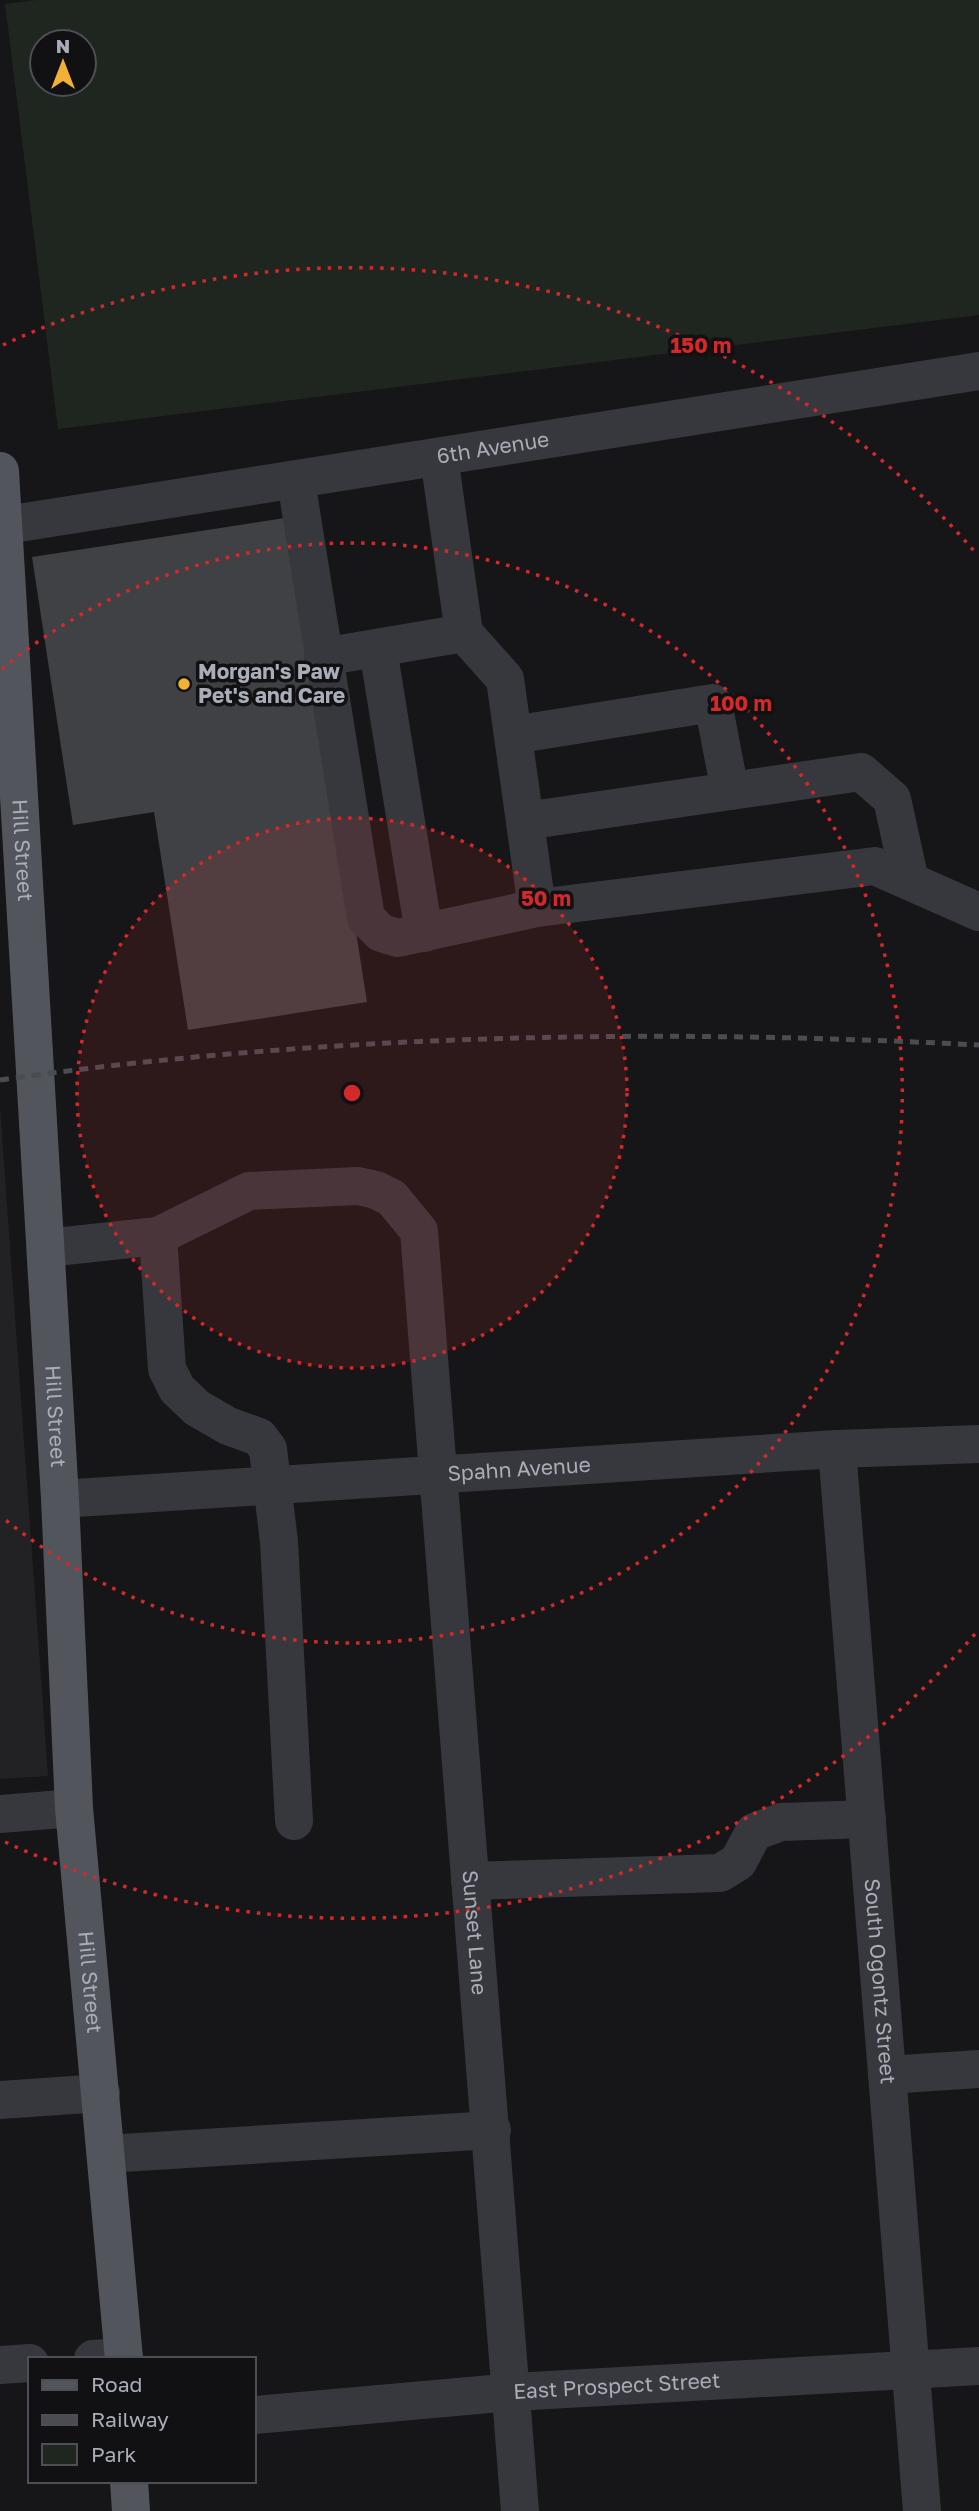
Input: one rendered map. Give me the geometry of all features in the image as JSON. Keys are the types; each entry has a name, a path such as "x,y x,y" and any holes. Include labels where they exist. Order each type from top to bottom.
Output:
{"main road":[{"name":"Hill Street","path":"0,471 60,1499 74,1808 106,2154 113,2357"},
{"path":"129,2483 131,2511"}],"street":[{"name":"6th Avenue","path":"2,526 979,371"},
{"path":"439,457 464,634 505,679 537,908"},
{"path":"296,481 366,918 381,933 398,938 537,908 875,866 979,912"},
{"path":"323,657 464,634"},
{"path":"378,649 424,933"},
{"path":"513,735 713,703 730,791"},
{"path":"525,821 860,772 892,799 910,881"},
{"name":"Sunset Lane","path":"158,1236 249,1191 358,1186 392,1198 419,1231 436,1475 513,2392 520,2511"},
{"path":"46,1248 158,1236 167,1369 177,1390 197,1408 228,1426 260,1437 268,1449 279,1542 294,1821"},
{"name":"Spahn Avenue","path":"60,1499 838,1449 979,1444"},
{"name":"South Ogontz Street","path":"838,1449 922,2511"},
{"path":"0,1814 74,1808"},
{"path":"470,1881 720,1872 738,1862 754,1832 781,1822 867,1819"},
{"path":"887,2075 979,2069"},
{"path":"0,2100 101,2093"},
{"path":"106,2154 492,2130"},
{"path":"0,2364 28,2363"},
{"name":"East Prospect Street","path":"256,2415 513,2392 979,2366"}],"shaded area":[{"path":"0,1107 48,1776 0,1779"}],"green space":[{"path":"36,0 979,0 979,315 58,429 5,4"}],"building":[{"name":"Morgan's Paw Pet's and Care","path":"291,517 367,1002 188,1030 154,812 73,825 32,557"}],"railway":[{"path":"0,1080 244,1053 489,1039 734,1037 979,1045"}],"place":[{"name":"Morgan's Paw Pet's and Care","path":"184,684"}]}
